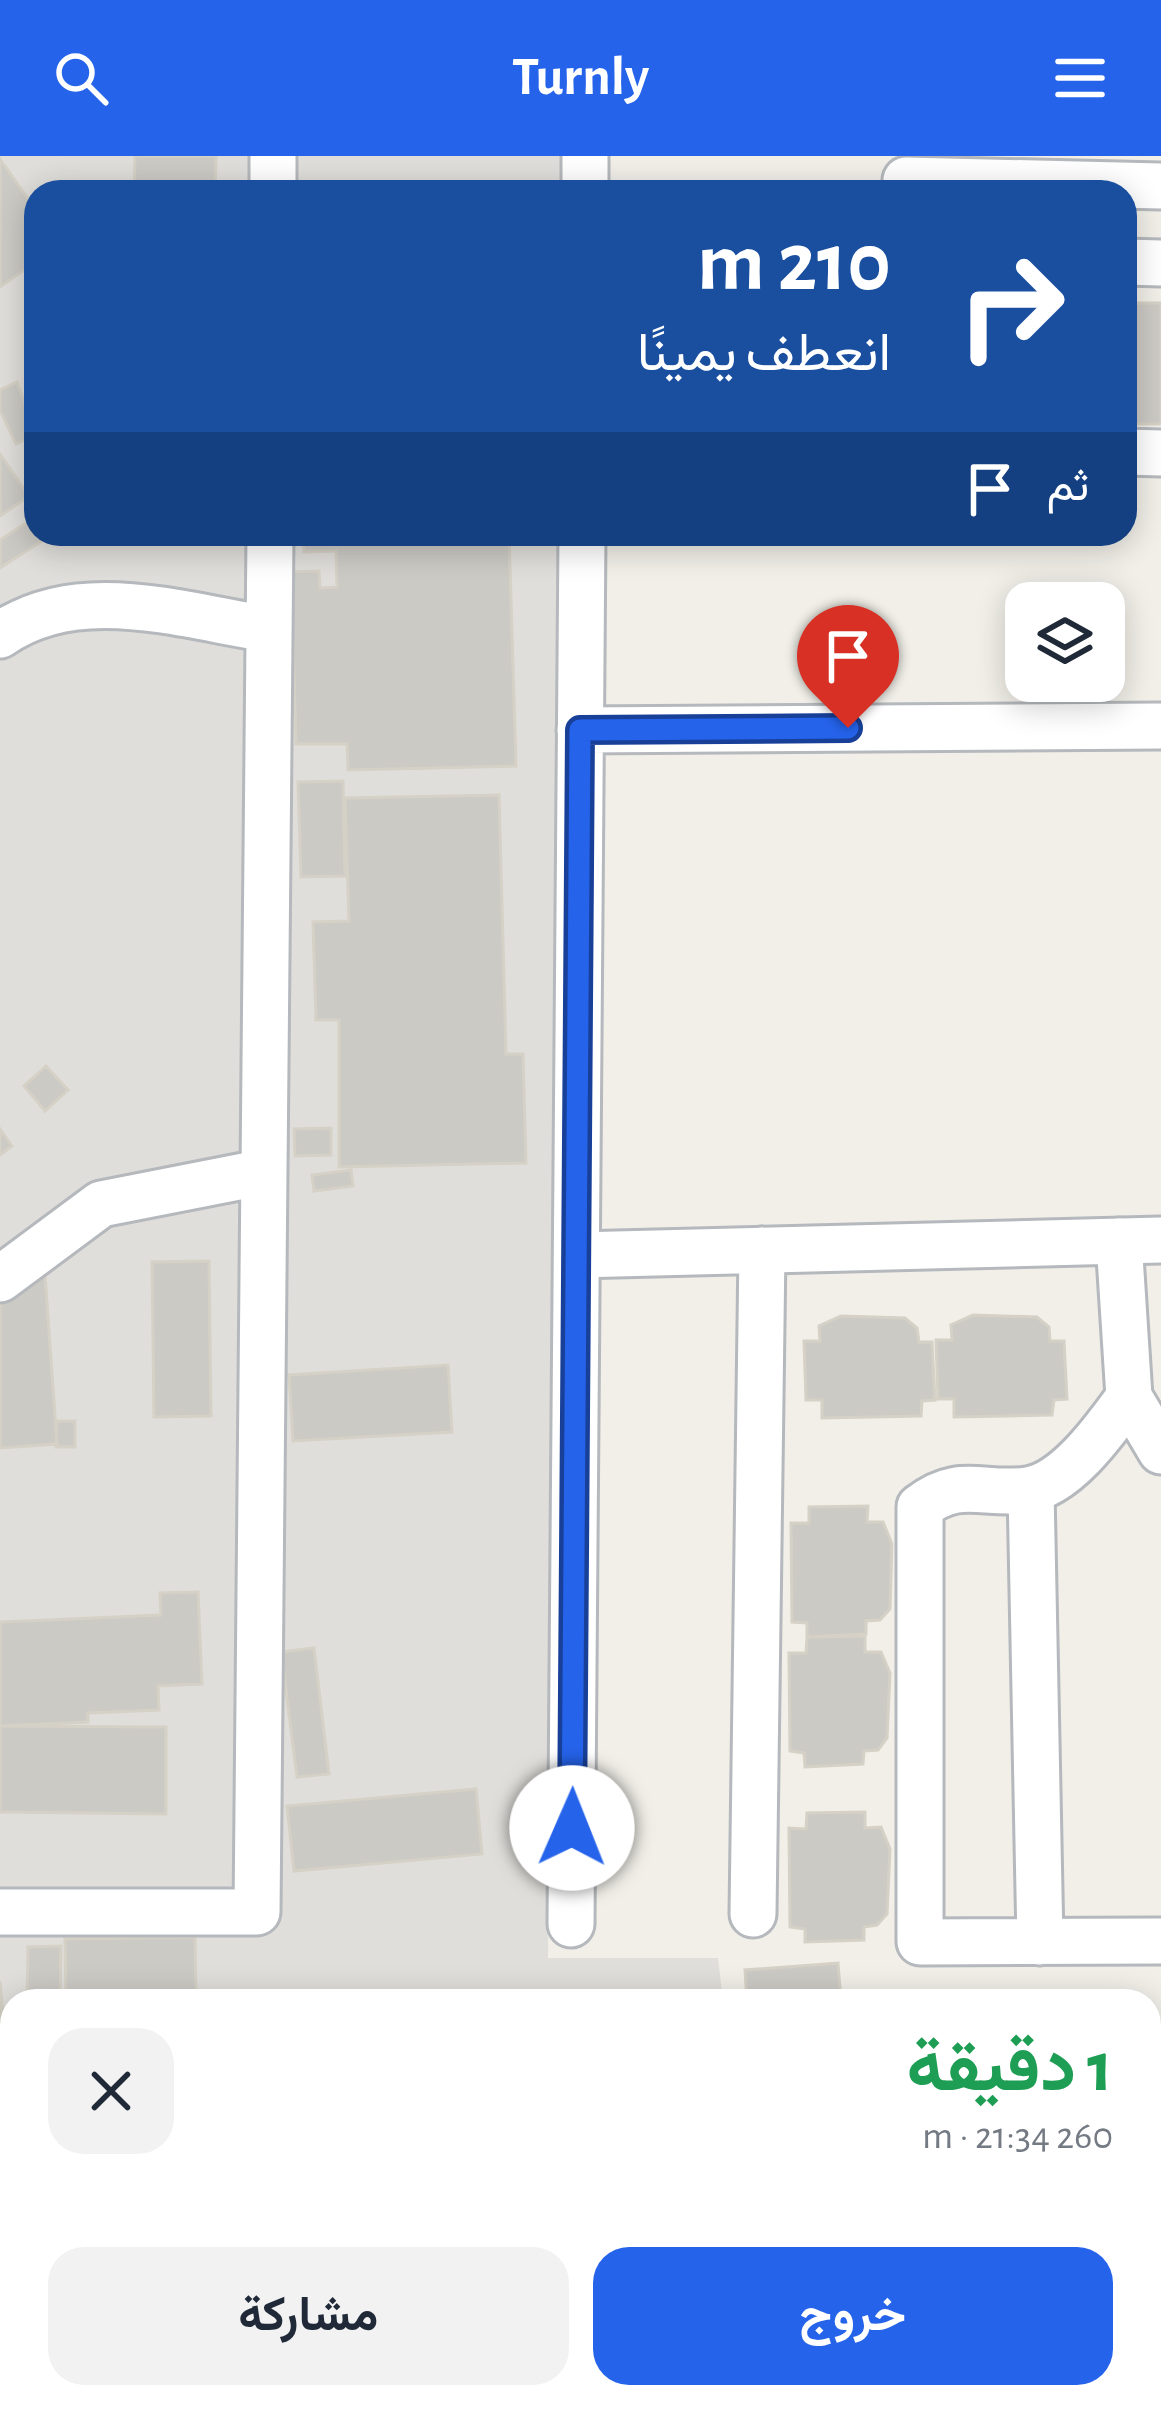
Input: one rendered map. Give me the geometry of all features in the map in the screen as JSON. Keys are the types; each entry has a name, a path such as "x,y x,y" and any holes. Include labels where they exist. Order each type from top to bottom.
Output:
{"street":[{"path":"0,1912 257,1912 270,546"},
{"path":"571,1924 582,546"},
{"path":"0,634 47,612 89,603 269,629"},
{"path":"580,730 1161,726"},
{"path":"0,1279 101,1204 264,1172"},
{"path":"577,1255 1140,1241 1129,1397 1161,1450"},
{"path":"753,1913 763,1250"},
{"path":"1129,1397 1081,1453 1031,1490 944,1488 920,1507 920,1942 1161,1941"},
{"path":"1031,1490 1040,1942"}],"shaded area":[{"path":"0,156 568,156 568,180 24,180 24,546 564,546 548,1958 718,1958 722,1989 0,1989"}],"building":[{"path":"135,156 216,156 215,180 134,180"},
{"path":"0,159 24,193 24,270 0,287"},
{"path":"1137,303 1161,303 1161,424 1137,424"},
{"path":"17,382 24,402 24,440 16,444 0,410 0,390"},
{"path":"0,454 24,489 24,499 0,516"},
{"path":"24,524 24,546 34,546 0,568 0,540"},
{"path":"304,546 509,546 516,766 348,770 347,744 296,744 291,572 319,571 320,588 337,587 336,551 304,552"},
{"path":"343,781 345,876 301,877 298,782"},
{"path":"499,795 506,1054 523,1054 526,1163 339,1167 339,1020 316,1020 313,922 349,921 345,798"},
{"path":"46,1066 68,1090 45,1111 24,1086"},
{"path":"331,1128 331,1155 295,1156 294,1129"},
{"path":"0,1129 12,1146 0,1155"},
{"path":"351,1170 353,1186 314,1191 312,1175"},
{"path":"209,1261 211,1416 154,1417 152,1262"},
{"path":"45,1275 57,1444 0,1448 0,1278"},
{"path":"973,1315 1037,1317 1049,1327 1050,1341 1064,1341 1067,1399 1054,1400 1052,1415 954,1417 954,1399 938,1399 936,1340 952,1340 951,1325"},
{"path":"841,1316 905,1318 917,1328 919,1342 932,1342 935,1400 922,1401 921,1416 822,1418 822,1400 806,1400 804,1341 820,1341 819,1326"},
{"path":"448,1365 452,1432 293,1441 289,1375"},
{"path":"57,1421 75,1421 75,1447 56,1447"},
{"path":"868,1506 867,1522 883,1522 892,1544 890,1609 880,1620 866,1621 866,1634 807,1637 807,1623 792,1622 791,1523 809,1523 809,1507"},
{"path":"198,1592 202,1684 158,1686 159,1710 88,1713 88,1722 0,1726 0,1622 161,1615 160,1593"},
{"path":"865,1636 865,1652 881,1652 890,1673 887,1738 878,1750 864,1751 863,1764 805,1767 804,1753 790,1751 789,1653 806,1653 807,1637"},
{"path":"314,1648 329,1774 297,1777 281,1652"},
{"path":"0,1726 166,1727 166,1814 0,1812"},
{"path":"476,1789 482,1854 294,1871 287,1806"},
{"path":"865,1812 865,1828 881,1827 890,1849 887,1914 877,1925 864,1927 864,1940 805,1942 805,1929 790,1927 789,1828 806,1829 807,1813"},
{"path":"195,1937 196,1989 66,1989 65,1939"},
{"path":"61,1946 60,1989 27,1989 28,1947"},
{"path":"838,1963 840,1989 746,1989 745,1970"}],"route":[{"path":"572,1828 580,730 848,728"}]}
